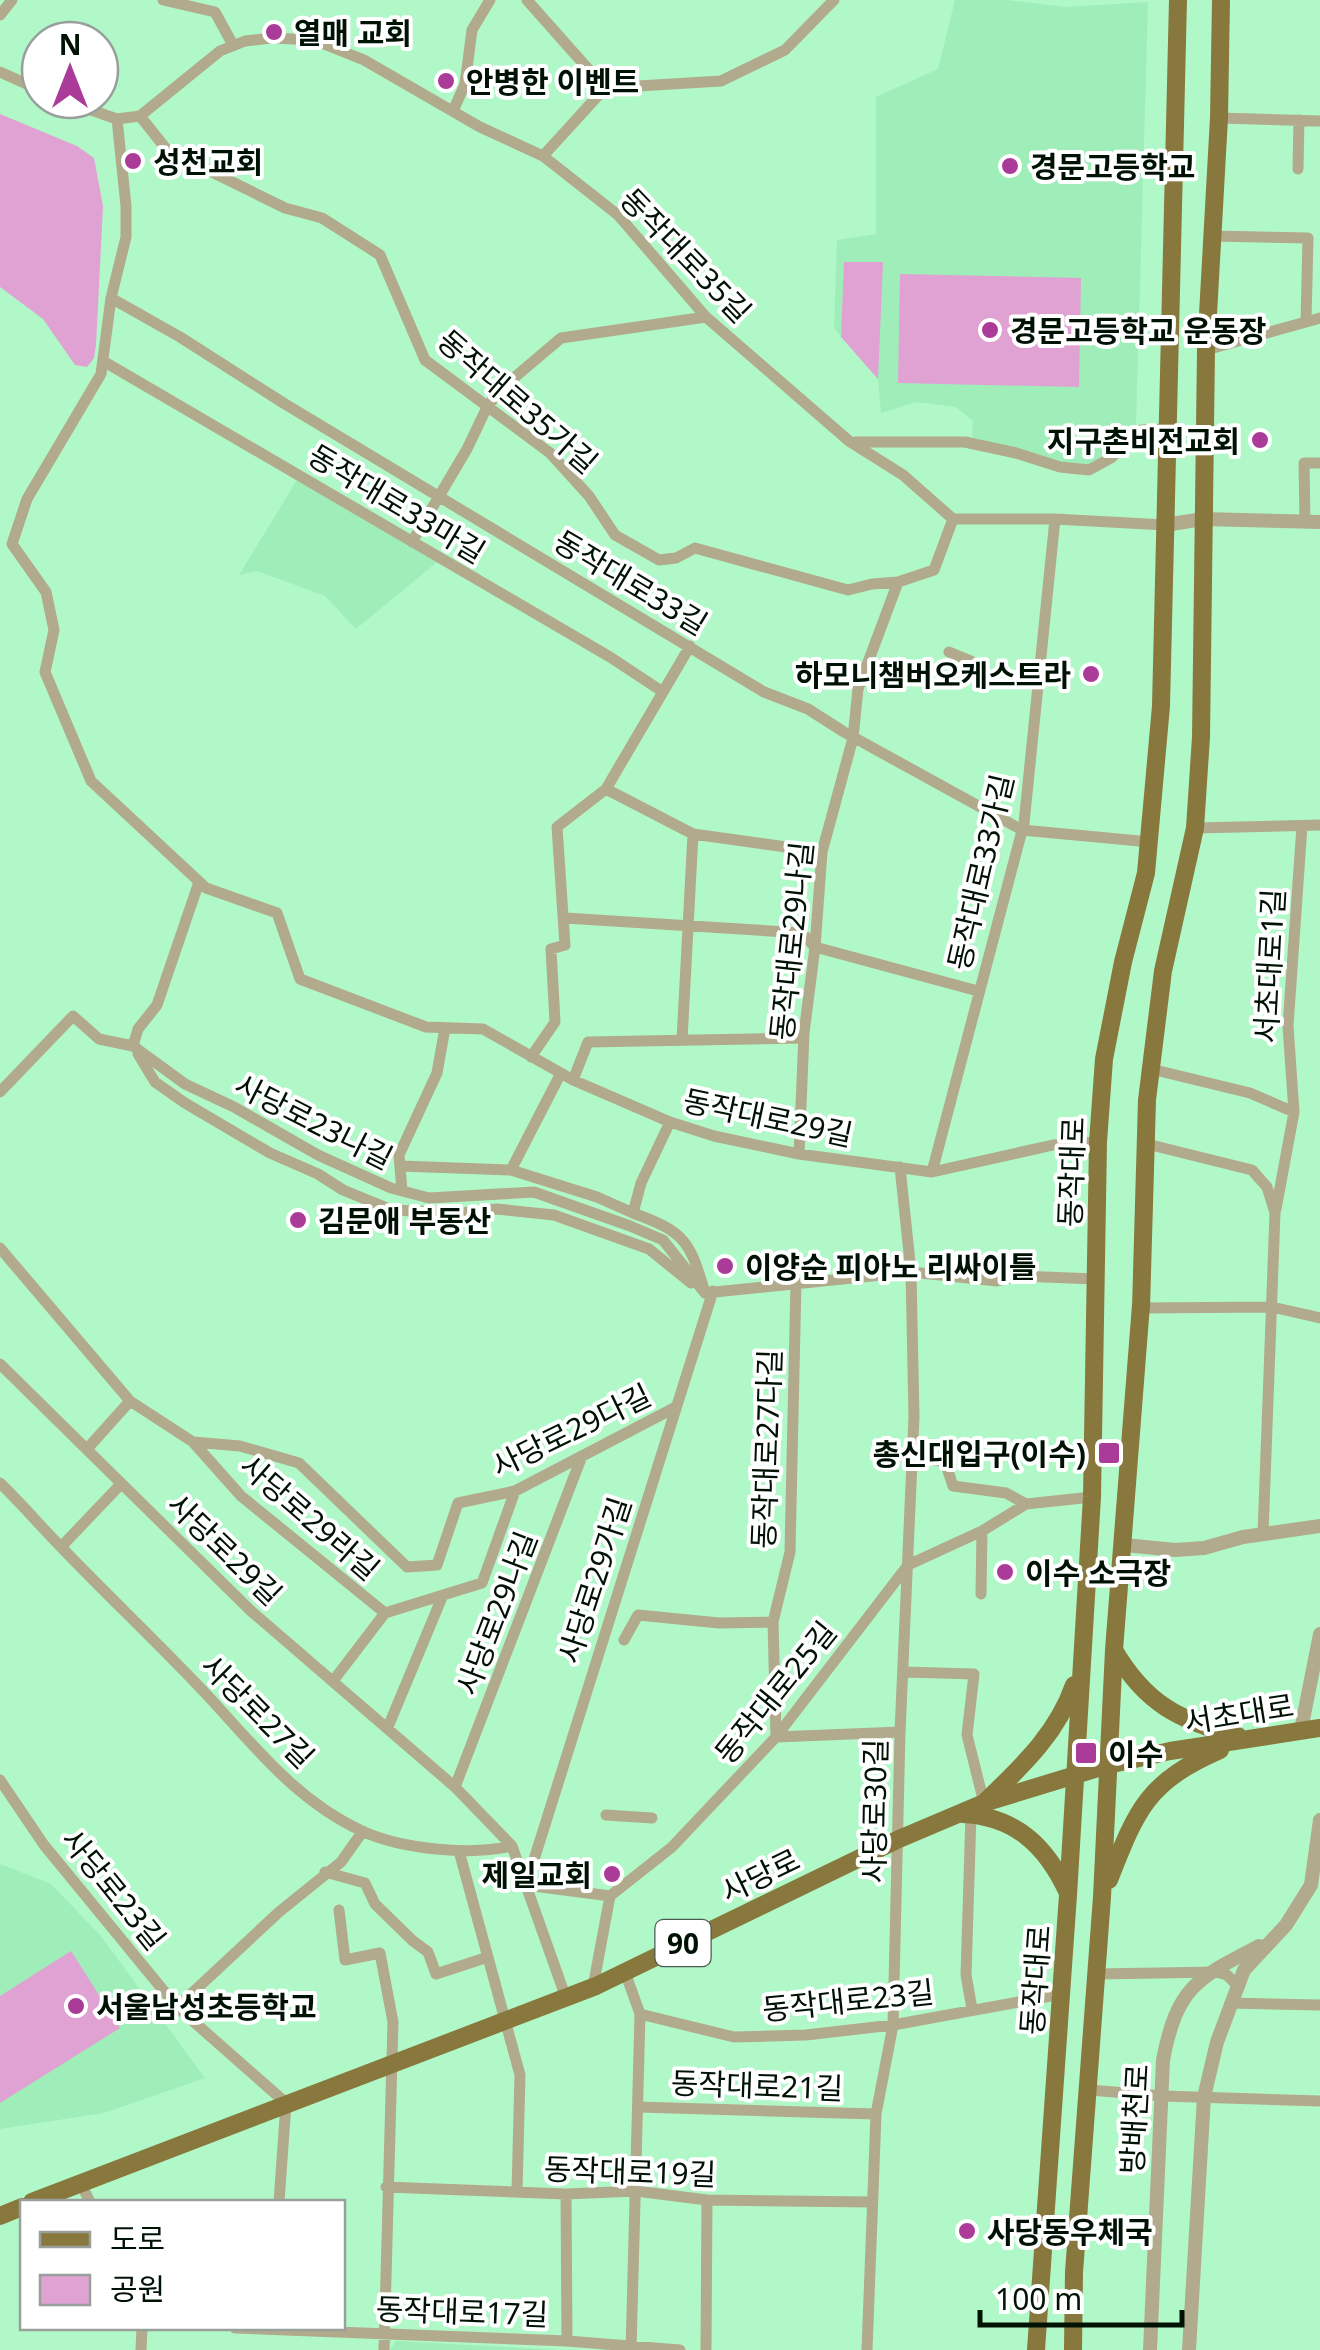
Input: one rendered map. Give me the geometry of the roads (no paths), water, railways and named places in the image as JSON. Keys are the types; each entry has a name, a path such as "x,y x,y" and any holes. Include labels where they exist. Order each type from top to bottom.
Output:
{"main road":[{"name":"동작대로","path":"1036,2350 1092,1497 1098,1142 1104,1060 1146,873 1160,706 1178,0"},
{"name":"동작대로","path":"1073,2350 1074,2272 1090,2090 1114,1650 1141,1306 1147,1100 1163,971 1195,828 1201,738 1206,350 1219,118 1221,0"},
{"path":"1114,1650 1148,1696 1175,1715 1248,1738"},
{"path":"1068,1895 1054,1864 1036,1842 970,1810 1050,1734 1066,1709 1082,1661"},
{"name":"서초대로","path":"1108,1766 1311,1729"},
{"path":"1102,1897 1134,1817 1157,1787 1184,1766 1248,1738"},
{"name":"사당로","path":"37,2200 566,1998 899,1838 970,1810 1108,1766"}],"street":[{"path":"0,15 12,0"},
{"path":"163,0 215,12 233,44"},
{"path":"452,111 465,84 472,30 490,0"},
{"path":"527,0 605,88"},
{"path":"543,156 605,88 721,81 785,50 834,0"},
{"name":"동작대로35길","path":"140,116 233,44 272,38 314,40 364,60 452,111 543,156 618,216 706,317 849,441 903,476 954,519"},
{"path":"120,119 140,116"},
{"name":"동작대로35가길","path":"140,116 166,150 285,208 322,218 380,254 425,360 550,453 589,496 616,534 658,560 676,558 696,548 848,590 898,582 934,570 954,519"},
{"path":"1219,118 1320,121"},
{"name":"동작대로29길","path":"117,120 126,237 111,298 102,374 27,499 12,544 46,592 54,630 46,672 91,781 206,888 277,913 300,979 426,1028 483,1029 574,1080 670,1122 799,1154 932,1172 1052,1145 1098,1142"},
{"path":"1298,170 1300,120"},
{"path":"1212,236 1308,238 1306,322"},
{"name":"동작대로33길","path":"111,298 764,692 808,710 1022,830 1150,842"},
{"path":"412,542 488,405 508,382 562,338 706,317"},
{"path":"1206,350 1320,318"},
{"name":"동작대로33마길","path":"103,361 610,656 662,692"},
{"path":"855,442 965,442 1060,467 1089,470 1111,458 1141,430 1168,429"},
{"path":"954,519 1165,525 1203,520 1312,522 1304,463 1320,464"},
{"name":"동작대로33가길","path":"932,1172 1022,830 1054,519"},
{"name":"동작대로29나길","path":"799,1154 804,1038 822,852 853,738 858,689 898,582"},
{"path":"531,1056 555,1022 551,949 565,945 557,827 606,789 690,646"},
{"path":"949,652 971,660"},
{"path":"606,789 693,834 822,852"},
{"name":"서초대로1길","path":"1263,1534 1275,1213 1294,1112 1288,1026 1302,826"},
{"path":"1195,828 1320,826"},
{"path":"682,1040 693,834"},
{"path":"133,1046 138,1029 158,1005 199,882"},
{"path":"565,918 802,934 815,948 978,991"},
{"name":"사당로23나길","path":"0,1092 73,1016 100,1039 133,1046 185,1084 318,1155 428,1198 534,1192 663,1240 709,1292"},
{"path":"402,1191 399,1155 436,1073 445,1028"},
{"path":"574,1080 588,1042 804,1038"},
{"name":"사당로23나길","path":"133,1046 155,1082 270,1153 343,1190 392,1210 497,1209 554,1215 649,1249 709,1292"},
{"path":"1151,1069 1250,1093 1294,1112"},
{"path":"511,1170 561,1073"},
{"path":"632,1213 641,1183 670,1122"},
{"path":"1147,1144 1252,1170 1267,1187 1275,1213"},
{"path":"400,1166 511,1170 666,1226 692,1250 709,1292 912,1272 998,1282 1020,1276 1095,1278"},
{"name":"사당로30길","path":"867,2350 876,2114 894,2025 900,1732 915,1354 912,1272 900,1167"},
{"path":"461,1196 461,1212"},
{"name":"사당로29다길","path":"0,1248 130,1401 193,1442 240,1446 299,1463 407,1567 436,1565 458,1502 515,1491 676,1407"},
{"name":"동작대로27다길","path":"776,1737 773,1622 790,1552 796,1282"},
{"name":"사당로29가길","path":"526,1885 709,1292"},
{"path":"1141,1306 1272,1307 1320,1318"},
{"name":"사당로29길","path":"0,1364 251,1611 455,1787 512,1846 566,1998"},
{"path":"87,1449 130,1401"},
{"name":"사당로29라길","path":"193,1442 241,1496 385,1613 482,1583 515,1491"},
{"name":"사당로29나길","path":"455,1787 582,1456"},
{"path":"912,1456 946,1462 953,1486 1006,1493 1026,1504"},
{"name":"사당로27길","path":"0,1483 208,1697 272,1769 362,1831 405,1843 460,1851 512,1846"},
{"path":"60,1547 121,1484"},
{"name":"동작대로25길","path":"610,1896 672,1846 776,1737 908,1565 982,1531 1026,1504 1092,1497"},
{"path":"1124,1546 1204,1548 1320,1526"},
{"path":"981,1594 982,1531"},
{"path":"388,1728 443,1595"},
{"path":"333,1681 385,1613"},
{"path":"624,1640 638,1616 719,1623 773,1622"},
{"path":"1311,1729 1320,1634"},
{"path":"904,1672 974,1674 967,1735 970,1810 966,1975 972,2009"},
{"path":"776,1737 900,1732"},
{"name":"사당로23길","path":"0,1780 44,1845 178,2007 286,2103"},
{"path":"606,1815 652,1818"},
{"name":"방배천로","path":"1189,2350 1204,2097 1220,2031 1244,1970 1286,1925 1315,1886 1320,1820"},
{"path":"178,2007 325,1872 341,1862 362,1831"},
{"path":"460,1851 520,2075 517,2191"},
{"path":"325,1872 365,1883 375,1904 428,1952 436,1974 488,1957"},
{"path":"526,1885 610,1896 593,1986"},
{"path":"339,1910 346,1960 380,1953 393,2022 384,2350"},
{"name":"방배천로","path":"1150,2350 1163,2060 1172,2023 1190,1989 1206,1973 1269,1941"},
{"path":"624,1972 640,2014 631,2347"},
{"path":"1206,1973 1227,1974 1237,1985"},
{"name":"동작대로","path":"1097,1974 1206,1973"},
{"name":"동작대로23길","path":"640,2014 734,2037 806,2035 894,2025 1062,1994"},
{"path":"1230,2002 1320,2005"},
{"path":"1090,2090 1320,2100"},
{"path":"279,2200 286,2103"},
{"name":"동작대로21길","path":"638,2107 876,2114"},
{"path":"80,2182 89,2200"},
{"name":"동작대로19길","path":"386,2187 566,2194 636,2191 707,2200 872,2202"},
{"name":"동작대로17길","path":"566,2194 567,2341"},
{"path":"706,2350 707,2200"},
{"name":"동작대로17길","path":"309,2330 680,2350"}],"place":[{"name":"열매 교회","path":"274,32"},
{"name":"안병한 이벤트","path":"446,81"},
{"name":"성천교회","path":"133,161"},
{"name":"경문고등학교","path":"1010,166"},
{"name":"경문고등학교 운동장","path":"990,330"},
{"name":"지구촌비전교회","path":"1260,440"},
{"name":"하모니챔버오케스트라","path":"1091,674"},
{"name":"김문애 부동산","path":"298,1220"},
{"name":"이양순 피아노 리싸이틀","path":"725,1266"},
{"name":"총신대입구(이수)","path":"1109,1453"},
{"name":"이수 소극장","path":"1005,1572"},
{"name":"이수","path":"1086,1753"},
{"name":"제일교회","path":"612,1874"},
{"name":"서울남성초등학교","path":"76,2006"},
{"name":"사당동우체국","path":"967,2231"}]}
